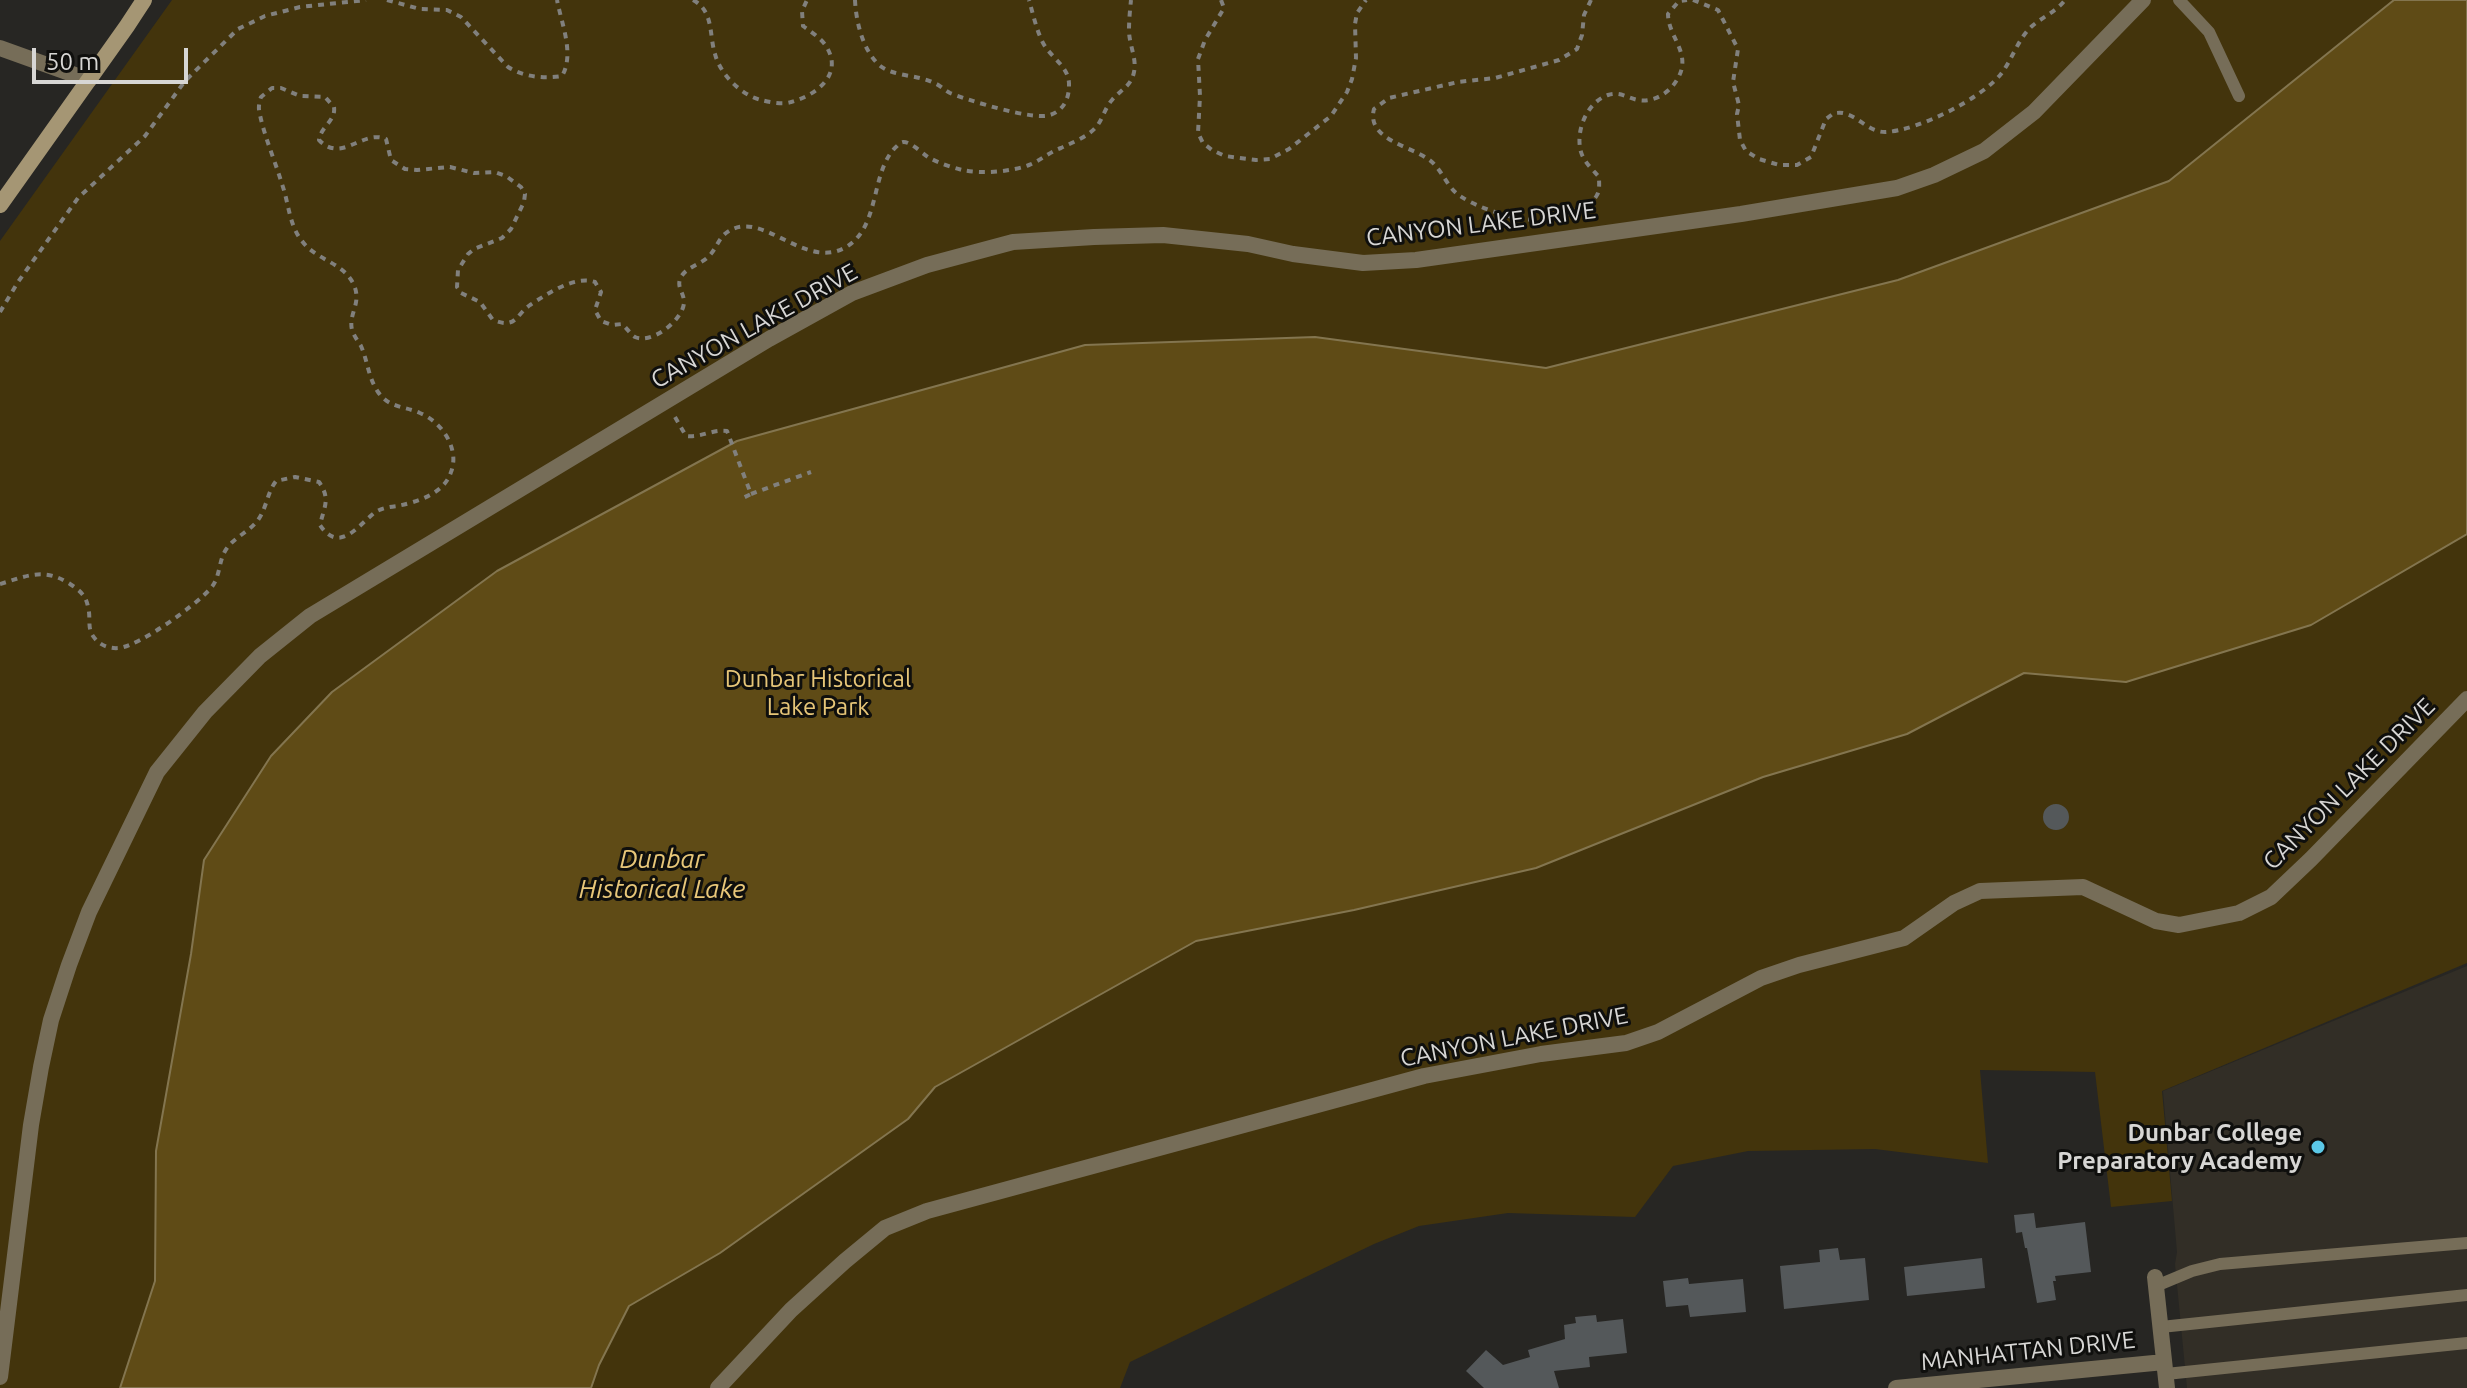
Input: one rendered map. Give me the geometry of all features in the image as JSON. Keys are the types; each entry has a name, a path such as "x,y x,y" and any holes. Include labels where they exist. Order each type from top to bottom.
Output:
{"main road":[{"path":"0,205 144,0"}],"street":[{"name":"CANYON LAKE DRIVE","path":"0,1377 41,1067 51,1020 89,912 157,772 205,712 260,656 310,616 769,339 852,293 927,265 1013,242 1163,235 1248,244 1293,254 1363,263 1416,260 1741,214 1897,188 1934,175 1994,144 2034,112 2143,0"},
{"path":"0,48 89,80"},
{"name":"CANYON LAKE DRIVE","path":"718,1388 791,1310 845,1261 885,1228 927,1211 1424,1076 1541,1054 1626,1043 1658,1032 1761,978 1904,938 1954,903 1980,891 2083,887 2156,921 2179,925 2239,913 2271,897 2467,699"},
{"path":"2156,1281 2166,1375"},
{"name":"MANHATTAN DRIVE","path":"1896,1388 2166,1375"}],"lane":[{"path":"2179,0 2209,32 2239,96"},
{"path":"2156,1281 2220,1264 2467,1243"},
{"path":"2161,1327 2467,1295"},
{"path":"2166,1375 2467,1343"}],"path":[{"path":"0,312 78,198 139,143 185,81 238,29 265,16 300,7 366,0"},
{"path":"387,0 420,9 447,10 461,17 508,67 552,78 562,76 566,69 565,24 557,0"},
{"path":"693,0 704,9 709,19 718,64 737,86 760,100 788,104 813,93 831,75 832,61 828,48 803,26 802,11 807,0"},
{"path":"855,0 861,34 878,64 885,69 934,83 950,93 1006,110 1043,117 1064,105 1070,82 1067,71 1042,41 1029,0"},
{"path":"0,584 47,573 59,577 84,595 94,638 108,647 119,648 139,640 182,613 210,589 218,577 227,548 261,516 267,495 276,481 295,477 319,482 327,498 320,525 335,537 352,534 384,508 426,497 447,481 454,463 453,451 443,432 423,414 395,407 386,401 372,383 360,344 352,330 357,294 349,277 341,267 317,256 294,230 259,113 261,97 272,88 281,88 300,96 318,95 331,102 333,118 319,140 329,148 345,148 381,136 386,139 391,160 405,169 450,167 474,173 495,172 521,187 525,194 524,202 511,229 502,238 474,249 458,270 457,287 461,293 480,302 493,320 508,324 515,321 527,307 567,284 589,280 595,282 601,292 595,310 601,321 612,325 622,324 641,338 664,330 677,319 684,301 680,289 681,276 710,255 723,235 734,228 764,230 815,253 826,254 846,247 857,239 871,212 884,167 895,147 902,142 909,143 943,164 963,170 984,171 1029,165 1095,129 1114,96 1130,82 1134,71 1129,31 1131,0"},
{"path":"1221,0 1224,8 1222,14 1205,40 1198,59 1198,133 1203,143 1212,150 1225,156 1256,160 1270,159 1289,149 1331,116 1352,79 1356,58 1355,24 1357,13 1366,0"},
{"path":"1591,0 1584,15 1577,49 1559,60 1495,78 1458,82 1389,98 1374,109 1374,123 1389,139 1435,164 1456,193 1520,219 1534,220 1570,213 1594,200 1598,193 1599,177 1580,151 1583,121 1592,106 1604,96 1615,93 1648,101 1671,88 1683,66 1682,51 1668,23 1668,14 1679,1 1690,0 1718,10 1738,49 1733,82 1739,105 1740,140 1746,151 1779,165 1797,165 1811,157 1826,119 1834,113 1846,114 1873,130 1884,132 1935,119 1990,86 2030,28 2065,0"},
{"path":"668,401 686,436 727,431 751,494"},
{"path":"743,498 811,472"}],"shaded area":[{"name":"Dunbar College Preparatory Academy","path":"2467,966 2467,1388 2187,1388 2163,1091"}],"green space":[{"name":"Dunbar Historical Lake Park","path":"172,0 2467,0 2467,963 2162,1091 2172,1201 2111,1207 2095,1072 1980,1070 1988,1163 1875,1149 1748,1151 1673,1166 1635,1217 1508,1213 1419,1226 1374,1244 1130,1362 1120,1388 0,1388 0,241"}],"water":[{"name":"Dunbar Historical Lake","path":"2394,0 2467,0 2467,534 2311,625 2126,682 2024,673 1907,734 1763,777 1536,868 1354,910 1196,941 935,1087 908,1119 720,1253 629,1306 599,1365 591,1388 120,1388 155,1281 156,1151 191,954 204,860 271,756 332,692 497,571 737,441 1085,345 1315,337 1546,368 1898,280 2169,181"}],"building":[{"path":"2056,804 2065,808 2069,817 2065,826 2056,830 2047,826 2043,817 2047,808"},
{"path":"2034,1213 2036,1228 2085,1222 2091,1272 2055,1276 2056,1300 2037,1303 2027,1248 2022,1232 2016,1233 2014,1215"},
{"path":"1838,1248 1840,1260 1865,1258 1869,1300 1784,1309 1780,1266 1820,1262 1819,1250"},
{"path":"1982,1258 1985,1288 1907,1296 1904,1267"},
{"path":"1688,1278 1689,1284 1743,1279 1746,1312 1690,1317 1688,1305 1666,1307 1663,1281"},
{"path":"1596,1315 1597,1322 1623,1319 1627,1353 1589,1357 1590,1367 1554,1371 1559,1388 1484,1388 1466,1371 1486,1350 1503,1365 1530,1357 1528,1350 1565,1339 1564,1325 1576,1323 1575,1317"}],"place":[{"name":"Dunbar College Preparatory Academy","path":"2318,1147"}]}
